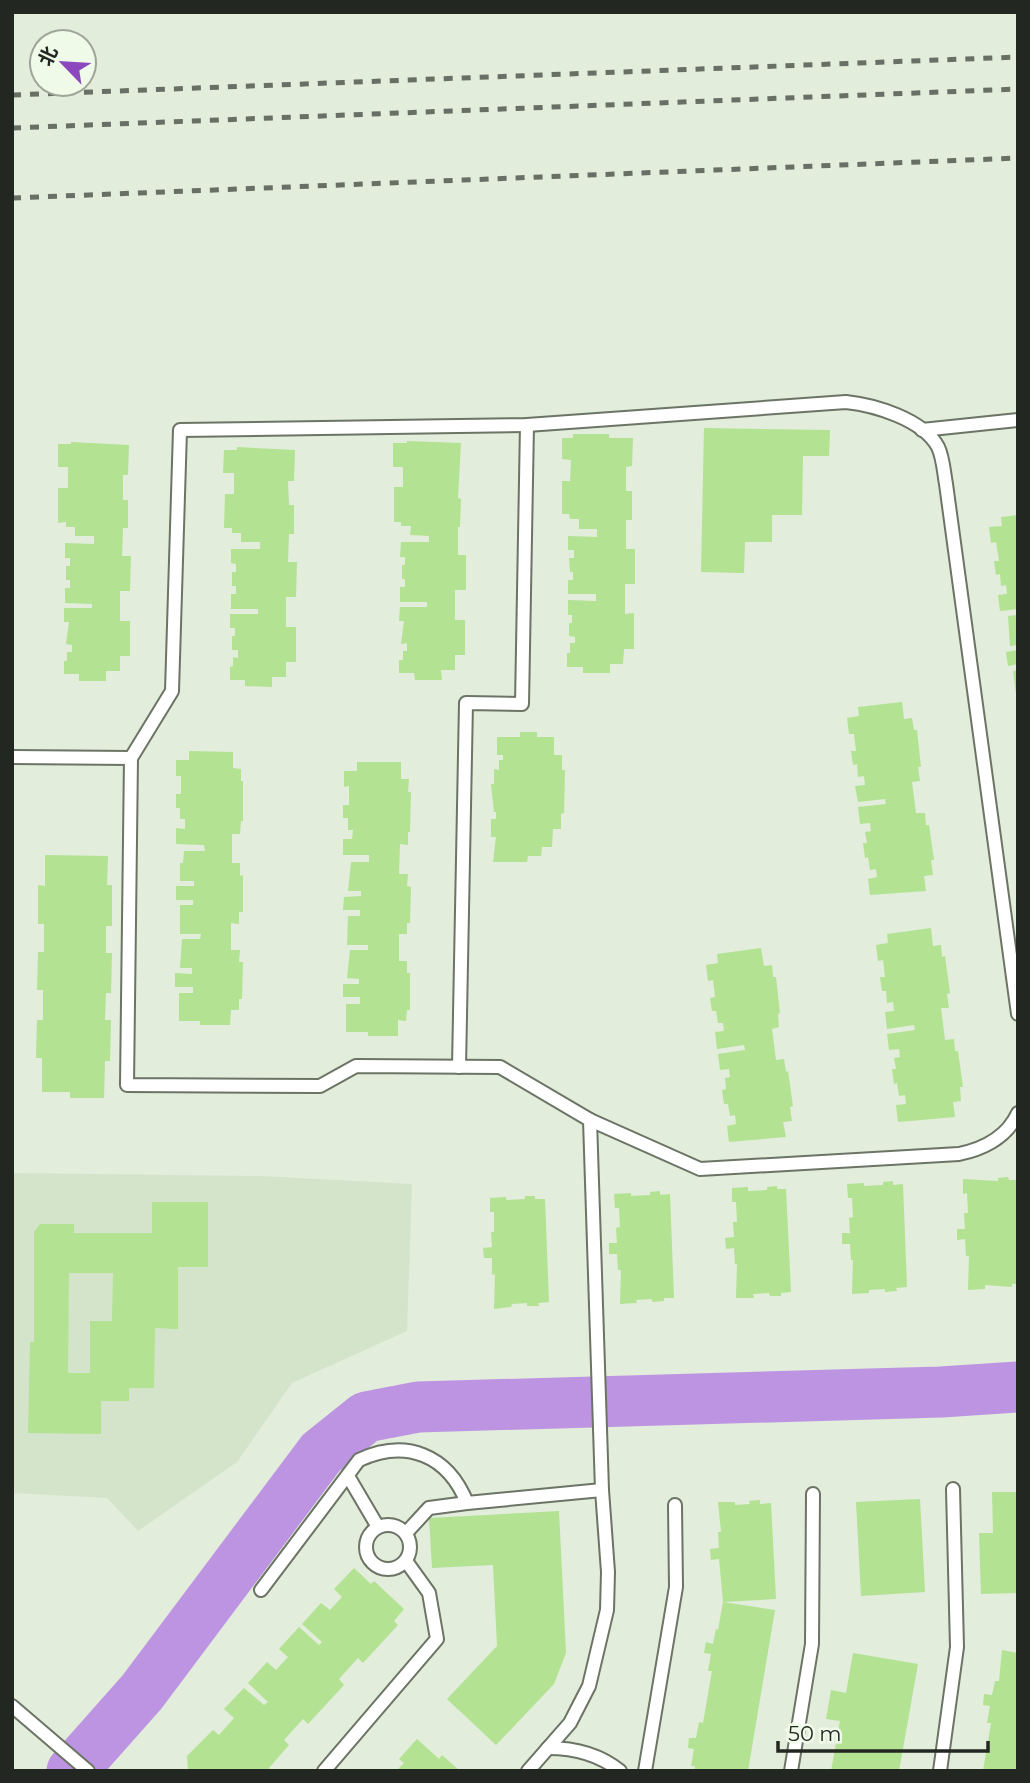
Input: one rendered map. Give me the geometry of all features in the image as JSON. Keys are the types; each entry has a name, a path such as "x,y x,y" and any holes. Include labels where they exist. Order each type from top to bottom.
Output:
{"lane":[{"path":"1017,1117 991,1143 959,1154 700,1169 590,1120 500,1068 356,1066 320,1086 127,1085 131,758 172,691 180,430 527,425 846,402 886,410 922,430 937,446 946,484 1018,1014"},
{"path":"922,430 1018,419"},
{"path":"458,1067 466,703 522,704 527,425"},
{"path":"12,757 131,758"},
{"path":"528,1771 570,1723 589,1686 607,1610 608,1572 602,1490 590,1120"},
{"path":"261,1590 359,1460 373,1454 387,1451 416,1452 443,1466 453,1477 467,1503"},
{"path":"348,1476 378,1527"},
{"path":"940,1771 957,1647 953,1489"},
{"path":"406,1533 429,1508 602,1490"},
{"path":"791,1771 812,1644 813,1494"},
{"path":"645,1771 676,1587 675,1506"},
{"path":"388,1524 398,1526 406,1533 411,1552 406,1561 389,1569 379,1567 371,1561 366,1552 366,1542 378,1527 388,1524"},
{"path":"324,1771 437,1640 429,1593 406,1561"},
{"path":"12,1706 88,1771"},
{"path":"548,1748 582,1751 598,1756 620,1771"}],"shaded area":[{"path":"12,1173 261,1176 412,1184 407,1331 292,1383 237,1462 138,1531 107,1498 12,1493"}],"building":[{"path":"704,428 830,430 829,456 803,456 802,515 772,515 772,542 745,542 744,573 701,572"},
{"path":"573,434 609,434 609,438 633,438 632,466 626,467 626,491 632,491 632,520 626,520 626,549 635,549 635,584 625,584 625,614 634,613 634,649 624,649 623,664 610,664 610,673 583,673 583,667 567,667 570,643 575,643 575,637 569,636 572,615 568,615 568,600 596,601 596,594 568,594 568,580 573,580 569,558 574,558 574,550 568,550 568,536 597,537 597,529 579,529 579,519 570,519 569,514 562,514 562,481 570,481 571,460 562,459 562,438 573,438"},
{"path":"71,442 129,445 128,475 123,475 123,500 128,500 128,528 123,528 122,556 131,556 130,591 120,591 120,621 130,621 130,656 120,656 120,671 106,671 106,681 79,681 79,674 64,674 64,661 67,661 67,652 72,652 72,645 66,644 69,622 64,622 64,608 92,608 92,604 65,603 65,588 70,588 70,580 66,580 66,566 70,566 70,558 65,558 65,543 94,544 94,536 75,536 75,527 66,527 66,522 58,523 58,488 68,488 68,467 58,467 58,444"},
{"path":"393,443 461,443 458,555 466,555 466,590 455,590 455,620 465,620 465,655 455,655 455,670 441,670 442,680 415,680 414,673 399,673 399,660 403,660 403,651 407,651 407,643 401,644 404,621 399,621 400,607 427,607 427,602 400,602 400,587 405,587 402,565 405,565 405,557 400,557 401,542 429,542 429,536 410,535 411,526 401,526 401,522 394,522 394,487 403,487 403,467 393,467"},
{"path":"237,447 295,450 294,481 288,481 289,505 294,505 294,534 289,534 288,562 297,562 296,597 286,597 286,627 296,627 296,662 286,662 286,677 272,677 272,687 245,686 245,680 230,680 230,667 233,666 233,657 238,658 238,650 232,650 235,628 230,628 230,614 258,614 258,609 231,609 231,594 236,594 236,586 232,586 232,572 236,572 236,564 231,563 231,549 260,549 260,542 241,542 241,533 232,533 232,528 224,528 225,494 234,494 234,473 223,473 224,450 237,450"},
{"path":"1018,515 1018,609 1000,611 998,595 1007,594 1006,585 1001,586 1000,574 996,575 994,561 999,561 996,542 991,543 989,527 1002,526 1001,517"},
{"path":"1018,615 1018,645 1010,646 1008,616"},
{"path":"1018,650 1018,664 1008,666 1006,652"},
{"path":"1018,670 1018,694 1016,694 1013,671"},
{"path":"902,702 904,719 912,718 914,730 917,730 920,781 912,782 916,813 925,813 926,825 929,825 934,860 931,860 933,875 924,876 926,891 870,895 868,879 877,877 876,869 870,870 863,843 867,843 865,832 871,831 870,823 860,824 858,807 886,804 885,799 858,802 855,786 865,785 864,776 858,777 857,764 853,765 851,751 856,751 854,734 849,734 847,718 859,716 858,707"},
{"path":"520,732 537,732 537,737 554,737 554,755 562,755 562,770 565,770 561,829 553,829 552,847 542,847 541,856 528,856 527,862 493,862 496,837 491,837 491,819 496,819 496,812 491,784 494,784 494,769 499,770 499,760 503,760 503,755 497,755 497,737 520,737"},
{"path":"189,751 233,752 233,768 241,769 243,781 243,821 240,834 232,834 232,863 240,863 240,876 243,875 243,912 239,912 239,924 231,923 231,950 240,950 239,962 243,962 242,999 239,999 239,1010 231,1010 230,1025 200,1025 200,1021 179,1021 179,993 193,993 193,987 175,987 175,973 192,974 192,968 180,968 182,939 200,939 201,934 180,934 180,905 193,905 193,900 176,900 176,886 194,886 194,881 180,881 180,863 183,863 184,851 205,851 204,845 176,844 176,828 185,829 185,819 180,819 180,808 176,808 176,794 181,794 181,776 176,776 176,760 189,760"},
{"path":"357,762 401,762 401,779 409,779 408,792 411,792 410,832 408,845 400,844 399,874 408,874 407,886 411,887 410,923 407,923 407,934 399,934 399,961 407,961 407,973 410,973 410,1010 407,1010 406,1021 398,1020 398,1036 368,1036 368,1032 346,1032 346,1004 360,1004 360,997 343,997 343,984 359,984 359,979 347,978 350,950 368,950 368,945 347,945 348,916 360,916 360,910 343,910 344,897 361,896 361,891 348,891 351,862 369,862 369,855 343,855 343,839 352,839 353,830 348,830 348,818 343,818 343,805 349,805 349,786 344,787 344,771 357,771"},
{"path":"45,855 108,856 107,885 112,885 112,926 106,926 106,953 112,953 111,993 106,993 105,1020 111,1020 110,1061 105,1061 104,1098 70,1098 70,1092 42,1092 42,1058 36,1058 37,1020 43,1020 43,990 37,990 38,952 44,952 44,924 38,924 38,885 45,886"},
{"path":"931,928 933,946 941,945 942,957 945,956 950,993 947,994 949,1008 941,1008 945,1040 954,1039 955,1051 958,1051 963,1087 960,1087 961,1101 953,1102 955,1117 898,1122 896,1105 906,1104 905,1095 899,1096 897,1083 894,1084 892,1069 896,1069 894,1058 900,1057 899,1049 889,1050 887,1034 915,1030 914,1025 887,1029 885,1012 894,1011 893,1002 887,1003 886,991 882,991 880,977 885,977 883,960 878,961 876,945 888,943 887,934"},
{"path":"761,948 764,966 772,965 773,977 776,977 779,1027 772,1029 776,1060 784,1059 786,1072 788,1071 793,1106 790,1107 792,1121 783,1122 786,1137 729,1142 727,1126 736,1124 735,1115 730,1116 728,1104 724,1104 722,1090 726,1089 725,1078 730,1077 729,1069 720,1070 718,1054 745,1050 744,1045 717,1049 715,1032 724,1031 723,1023 718,1023 716,1011 712,1011 710,998 715,997 713,980 708,981 706,965 718,963 717,954"},
{"path":"1008,1177 1009,1180 1018,1180 1018,1284 1012,1284 1012,1287 985,1285 985,1289 968,1290 969,1256 966,1256 965,1239 957,1240 957,1229 965,1229 964,1213 968,1213 967,1193 963,1194 963,1179 998,1181 998,1178"},
{"path":"893,1181 893,1185 903,1184 907,1287 896,1288 897,1291 869,1290 869,1293 852,1294 853,1260 850,1244 842,1244 842,1233 850,1233 849,1218 853,1217 852,1198 848,1198 847,1184 883,1185 883,1182"},
{"path":"777,1186 777,1189 786,1189 791,1292 781,1293 781,1296 770,1296 769,1293 753,1294 754,1298 736,1298 737,1264 734,1248 726,1249 725,1238 734,1237 733,1222 737,1222 732,1188 748,1187 748,1191 767,1190 767,1187"},
{"path":"660,1191 660,1195 670,1194 674,1298 652,1302 652,1299 636,1300 637,1303 620,1304 621,1270 618,1270 617,1254 609,1254 609,1243 617,1243 616,1228 620,1227 619,1208 615,1208 614,1194 650,1195 650,1192"},
{"path":"525,1196 545,1199 549,1302 538,1303 539,1306 527,1306 527,1303 512,1304 511,1307 494,1309 495,1274 492,1275 492,1258 484,1258 483,1248 492,1247 494,1212 490,1212 490,1198 525,1199"},
{"path":"152,1202 208,1202 208,1267 178,1267 178,1329 155,1328 154,1388 129,1388 129,1401 101,1401 101,1434 28,1433 30,1342 34,1342 34,1232 40,1224 74,1224 74,1233 152,1233","holes":["69,1273 113,1273 112,1321 90,1321 90,1373 68,1373"]},
{"path":"992,1492 1018,1492 1018,1593 981,1594 979,1533 993,1533"},
{"path":"920,1499 925,1592 861,1596 856,1502"},
{"path":"760,1500 760,1504 771,1503 776,1599 723,1602 719,1559 711,1560 710,1549 719,1548 718,1532 721,1532 718,1502 735,1502 735,1505"},
{"path":"559,1511 566,1653 554,1684 496,1745 447,1699 497,1646 493,1565 432,1568 429,1518"},
{"path":"354,1568 371,1584 374,1581 404,1609 394,1621 398,1625 363,1663 358,1658 339,1679 344,1685 308,1724 303,1719 284,1740 289,1745 269,1768 272,1771 188,1771 187,1756 213,1730 219,1735 234,1718 224,1709 244,1688 264,1705 268,1702 248,1683 267,1662 276,1670 288,1657 279,1649 299,1627 319,1645 322,1642 302,1624 321,1603 330,1610 342,1597 334,1589"},
{"path":"723,1602 775,1610 748,1771 694,1771 695,1766 691,1766 694,1749 688,1748 689,1738 696,1738 699,1722 703,1723 712,1671 708,1671 711,1654 704,1653 706,1642 713,1644"},
{"path":"1002,1650 1018,1653 1018,1771 983,1771 991,1723 987,1723 990,1706 983,1705 984,1694 992,1695 995,1681 999,1681"},
{"path":"853,1653 918,1664 899,1771 831,1771 840,1721 826,1719 831,1690 846,1693"},
{"path":"417,1739 439,1759 442,1755 460,1771 396,1771 404,1763 399,1759"}],"waterway":[{"path":"72,1771 142,1692 321,1453 366,1417 418,1407 941,1392 1018,1387"}],"railway":[{"path":"12,95 1018,57"},
{"path":"12,128 1018,89"},
{"path":"12,198 1018,158"}]}
